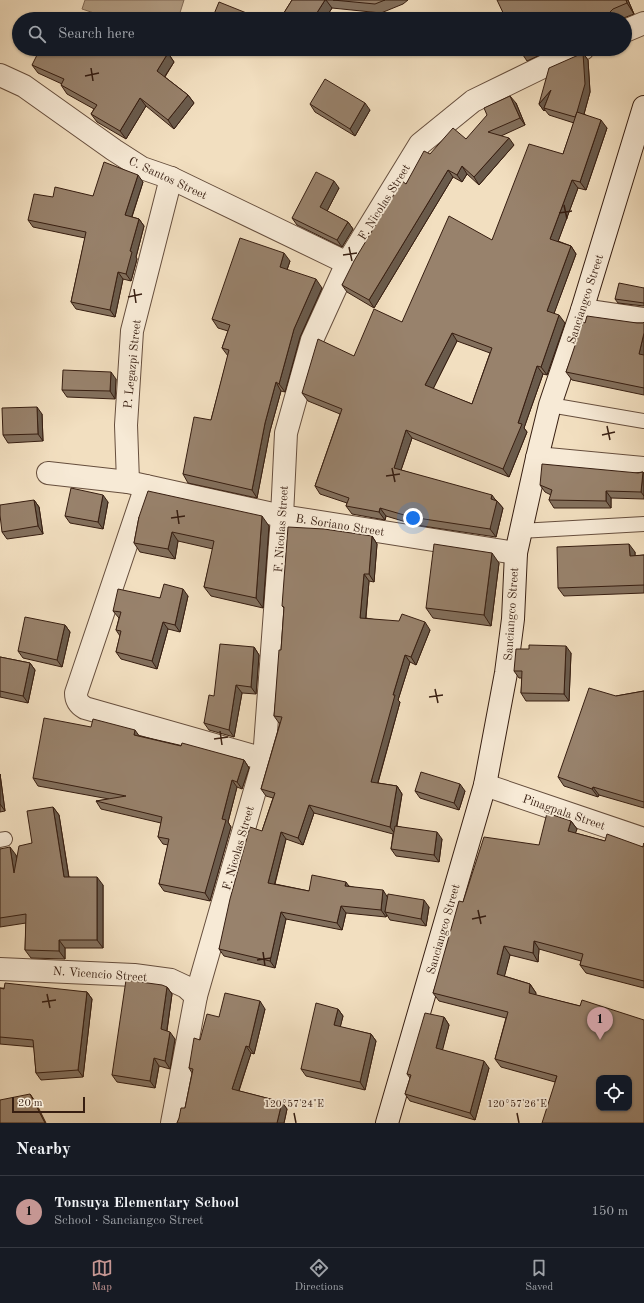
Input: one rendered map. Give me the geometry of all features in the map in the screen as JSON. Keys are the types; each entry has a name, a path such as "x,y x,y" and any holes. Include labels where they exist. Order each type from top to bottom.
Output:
{"street":[{"path":"632,28 644,23"},
{"name":"F. Nicolas Street","path":"172,1123 196,996 264,759 282,516 286,433 312,340 347,263 420,144 472,101 566,56"},
{"name":"C. Santos Street","path":"0,75 24,86 142,168 171,178 347,263"},
{"name":"Sanciangco Street","path":"386,1123 485,785 506,674 513,619 516,553 550,405 582,310 644,106"},
{"name":"P. Legazpi Street","path":"137,484 126,425 132,331 171,178"},
{"path":"582,310 644,320"},
{"path":"537,458 644,468"},
{"name":"B. Soriano Street","path":"48,473 137,484 282,516 516,553"},
{"path":"137,484 76,693 77,702 84,708 264,759"},
{"name":"Pinagpala Street","path":"485,785 644,839"},
{"name":"N. Vicencio Street","path":"0,969 134,975 171,980 186,987 196,996"}],"lane":[{"path":"550,405 644,421"},
{"path":"520,531 644,524"}],"shaded area":[{"path":"85,0 184,0 180,12 91,12 82,9"}],"building":[{"path":"292,0 325,0 317,12 284,12"},
{"path":"333,0 385,0 375,4"},
{"path":"497,0 626,0 627,3 613,9 610,12 503,12"},
{"path":"219,2 244,12 215,12"},
{"path":"36,56 166,56 157,71 188,95 168,120 140,98 120,131 91,114 97,105 61,85 64,79 32,65"},
{"path":"576,56 583,56 585,84 575,117 544,108 551,90 539,104 549,68"},
{"path":"325,79 365,103 350,129 310,104"},
{"path":"510,96 520,118 488,132 509,138 474,177 462,166 457,175 448,170 369,300 342,285 354,261 402,181 406,184 424,151 430,154 453,128 466,139 487,115 484,108"},
{"path":"577,112 601,120 580,182 572,180 550,239 571,246 547,311 559,315 541,367 537,366 518,423 522,424 503,469 406,430 394,468 492,495 491,499 497,501 490,529 411,517 380,508 379,512 346,506 349,498 315,486 342,409 302,393 318,339 354,356 374,309 402,322 449,216 492,240 529,144 563,154","holes":["452,333 492,348 472,404 425,385"]},
{"path":"104,162 138,175 125,215 139,219 130,251 132,252 126,274 118,272 110,310 71,302 86,232 28,220 34,194 53,197 55,187 93,196"},
{"path":"316,172 334,181 320,207 348,222 337,240 292,218"},
{"path":"240,238 284,253 280,267 316,279 294,329 279,384 276,382 265,423 252,490 183,474 194,417 211,420 229,350 222,348 230,325 212,319"},
{"path":"619,283 644,288 644,303 615,299"},
{"path":"587,316 637,323 644,322 644,333 639,354 644,355 644,388 566,372 583,322 585,323"},
{"path":"63,370 111,372 110,391 62,390"},
{"path":"37,407 38,434 3,435 2,408"},
{"path":"542,464 638,473 643,472 641,492 606,491 606,501 549,500 552,490 540,485"},
{"path":"71,488 103,495 98,522 65,516"},
{"path":"148,491 262,516 256,598 204,587 214,541 172,532 168,549 134,543 139,517"},
{"path":"34,500 38,526 2,532 0,505"},
{"path":"288,527 324,529 372,536 369,574 364,574 360,618 399,621 402,614 425,622 411,657 405,655 393,695 395,695 371,782 397,786 390,827 309,805 298,838 281,832 268,883 309,891 312,875 346,882 345,886 383,890 381,910 341,906 337,923 281,912 270,961 219,949 230,899 250,827 262,831 275,793 261,789 282,717 274,716 279,650 281,650 284,607 282,606"},
{"path":"434,544 492,553 484,615 426,608"},
{"path":"629,544 630,556 644,555 644,585 558,588 557,547"},
{"path":"164,584 183,589 175,625 163,622 152,661 116,652 121,631 116,630 121,612 113,611 118,589 160,598"},
{"path":"25,617 65,625 57,660 18,651"},
{"path":"220,644 254,647 251,687 236,685 229,730 204,723 209,695 214,696"},
{"path":"529,645 566,646 564,694 521,693 522,671 514,671 516,649 529,649"},
{"path":"0,657 30,663 23,696 0,691"},
{"path":"589,688 616,696 644,691 644,802 593,787 592,789 558,777"},
{"path":"44,718 91,727 93,719 135,730 134,735 181,746 182,743 244,760 237,782 232,780 222,819 226,820 205,893 159,884 169,839 158,837 162,817 96,801 126,796 33,778"},
{"path":"421,772 460,784 454,803 415,791"},
{"path":"53,807 64,877 97,877 97,940 59,940 59,951 25,950 26,914 0,918 0,849 10,847 14,873 19,846 32,843 27,811"},
{"path":"547,813 571,821 568,831 605,841 607,834 643,847 644,843 644,981 580,965 583,954 534,941 533,953 504,946 497,974 530,984 529,993 580,1006 582,1000 644,1020 644,1123 542,1123 557,1076 495,1059 508,1012 433,993 459,901 463,902 484,837 539,845"},
{"path":"395,826 437,832 434,855 391,849"},
{"path":"388,894 424,900 421,919 385,912"},
{"path":"126,980 167,987 161,1029 170,1032 165,1061 154,1058 150,1081 112,1075"},
{"path":"5,983 87,992 78,1070 36,1073 33,1040 0,1037 0,988 4,989"},
{"path":"225,993 260,1001 249,1047 246,1046 232,1089 282,1102 277,1123 177,1123 181,1108 185,1108 193,1069 189,1068 194,1038 200,1040 207,1014 219,1017"},
{"path":"316,1003 338,1009 334,1025 371,1034 360,1082 301,1069"},
{"path":"425,1013 444,1017 436,1048 484,1061 470,1113 405,1094 411,1075 407,1074"},
{"path":"30,1094 45,1123 0,1123 0,1100"}],"place":[{"name":"Tonsuya Elementary School","path":"600,1040"}]}
